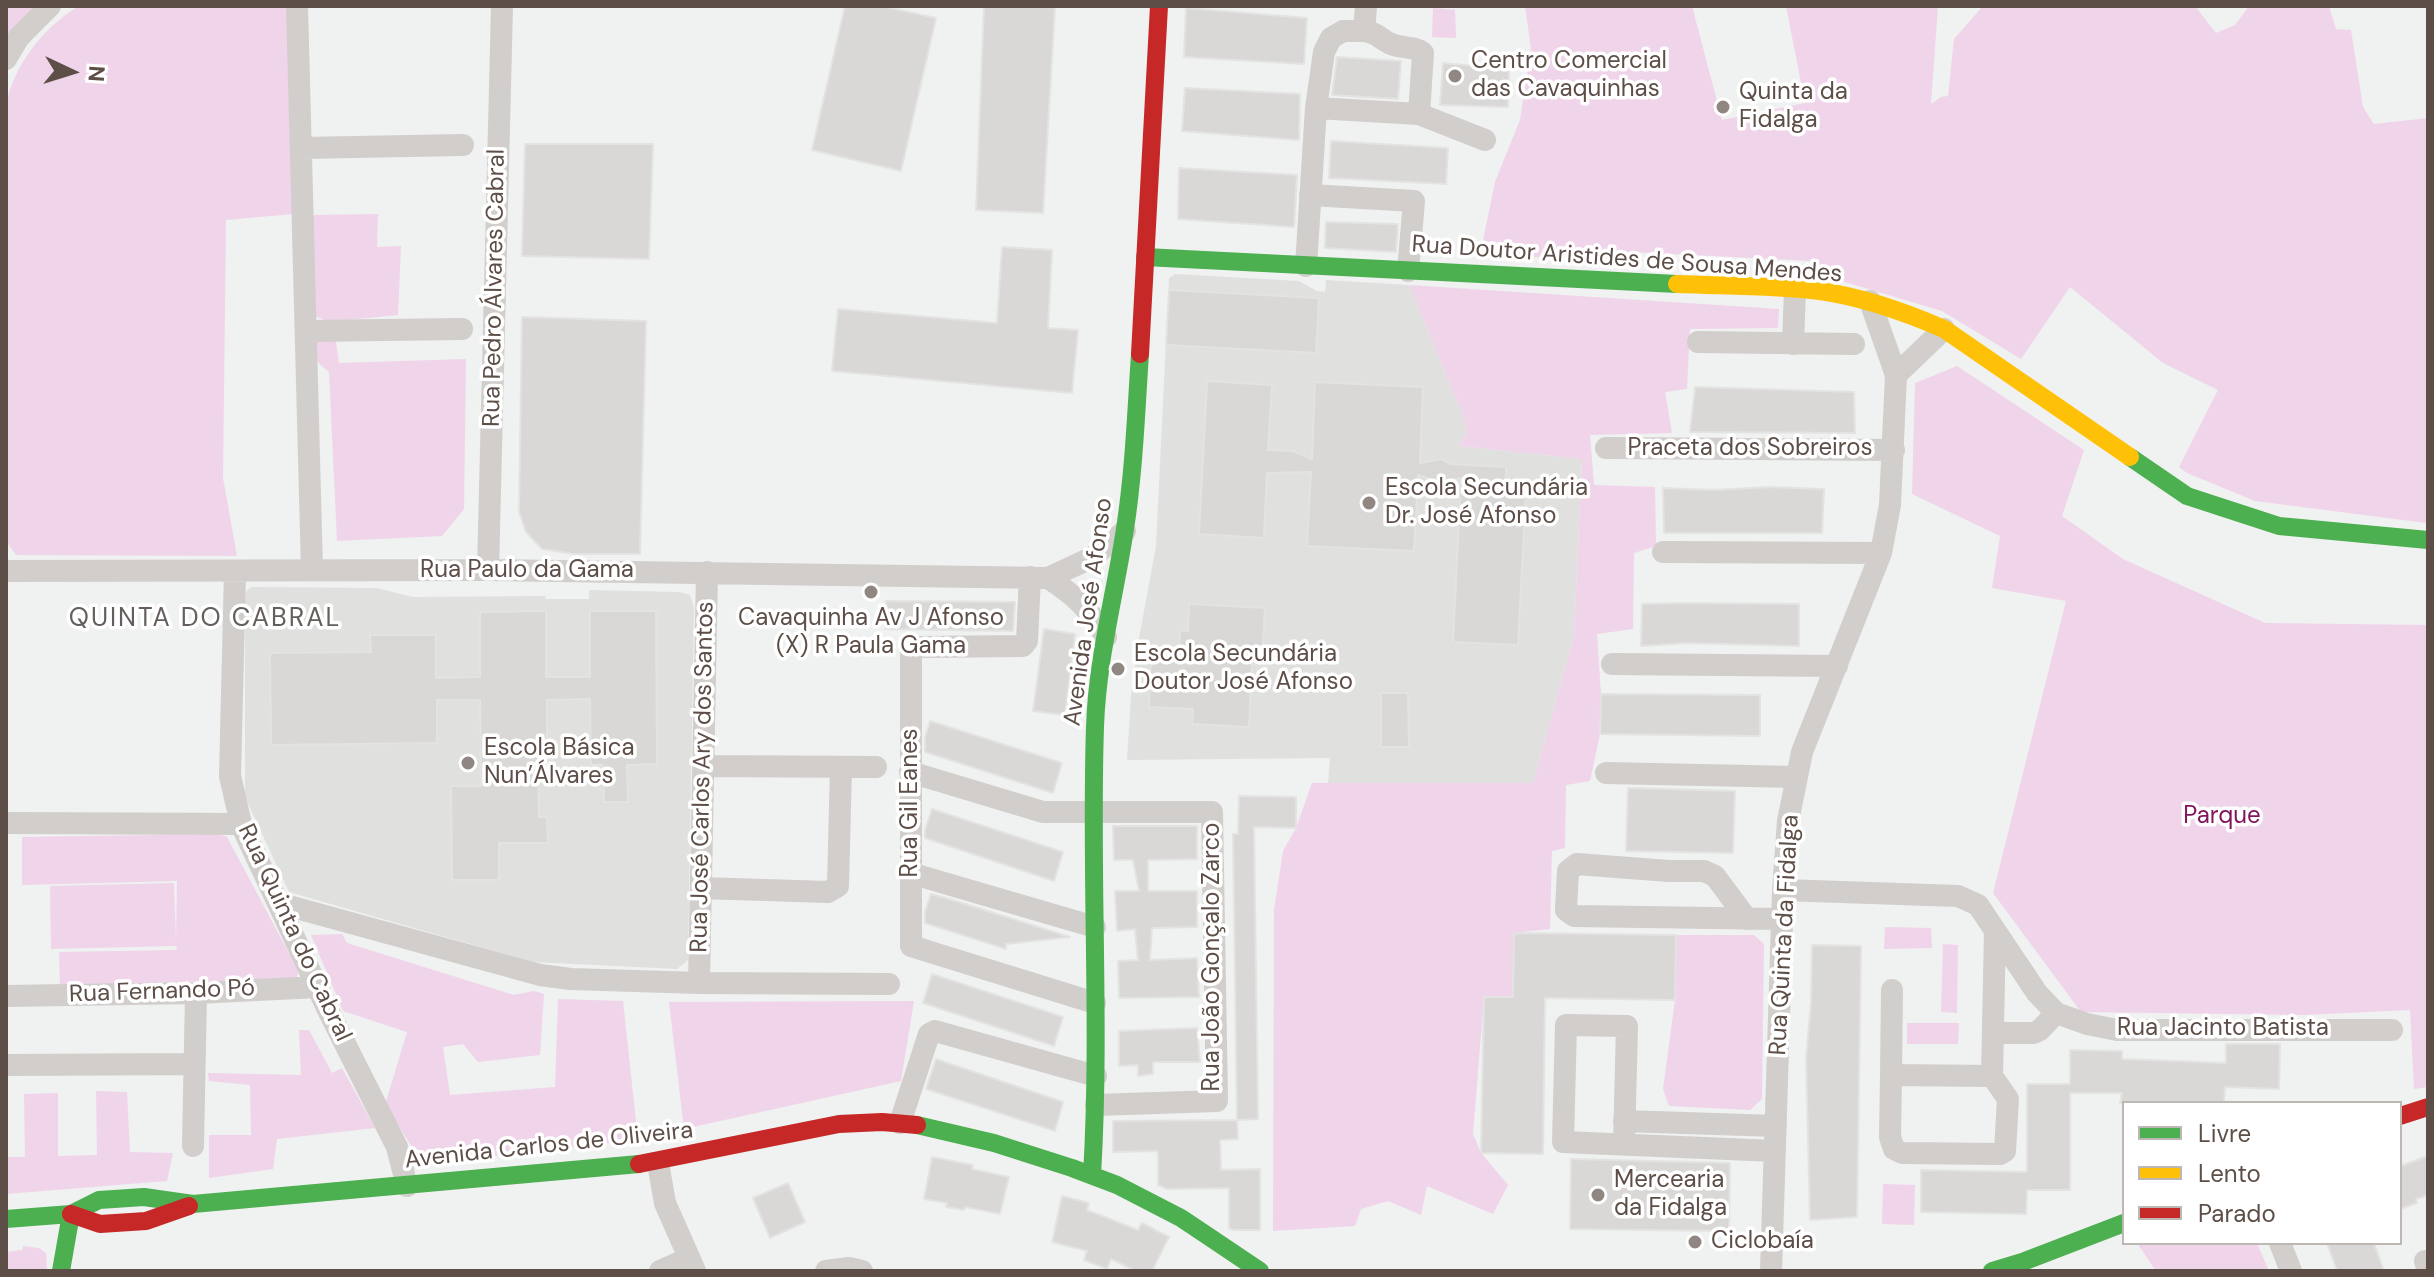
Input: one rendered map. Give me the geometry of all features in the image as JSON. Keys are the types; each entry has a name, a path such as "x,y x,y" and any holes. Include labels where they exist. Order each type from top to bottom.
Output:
{"street":[{"path":"6,59 19,37 50,6"},
{"path":"297,6 312,570"},
{"name":"Rua Pedro Álvares Cabral","path":"488,570 502,6"},
{"name":"Avenida José Afonso","path":"1092,1175 1096,1105 1095,724 1133,471 1159,6"},
{"path":"1364,31 1366,6"},
{"path":"1306,266 1316,108 1324,52 1331,38 1343,31 1364,31 1423,53 1419,114"},
{"path":"1316,108 1419,114 1485,140"},
{"path":"301,148 463,145"},
{"path":"1310,195 1414,201 1408,271"},
{"name":"Rua Doutor Aristides de Sousa Mendes","path":"1145,257 1819,291 1870,301 1905,311 1944,329 2187,496 2279,526 2428,540"},
{"path":"1793,344 1795,290"},
{"name":"Rua Quinta da Fidalga","path":"1771,1271 1788,821 1802,752 1881,553 1890,505 1896,375 1870,301"},
{"path":"306,331 462,329"},
{"path":"1896,375 1944,329"},
{"path":"1698,342 1854,344"},
{"name":"Praceta dos Sobreiros","path":"1606,448 1894,450"},
{"name":"Rua Paulo da Gama","path":"6,571 488,570 1039,577 1091,558 1125,531"},
{"path":"1663,552 1881,553"},
{"name":"Rua Quinta do Cabral","path":"235,572 230,776 241,824 397,1147 407,1186"},
{"name":"Rua José Carlos Ary dos Santos","path":"699,983 707,572"},
{"path":"1039,577 1073,594 1092,612 1106,637"},
{"name":"Rua Gil Eanes","path":"1039,577 1027,641 1023,646 917,647 912,651 911,946 1095,1003"},
{"path":"1612,664 1837,666"},
{"path":"704,766 876,767"},
{"path":"701,888 828,892 836,889 841,767"},
{"path":"910,772 1043,812 1095,812"},
{"path":"1606,773 1797,777"},
{"name":"Rua João Gonçalo Zarco","path":"1095,812 1212,812 1217,1101 1096,1105"},
{"path":"6,823 241,824"},
{"path":"1747,919 1715,876 1704,871 1577,864 1568,871 1566,910 1574,916 1747,919 1782,919"},
{"path":"910,873 1095,927"},
{"path":"1783,890 1958,896 1978,905 2037,993 2056,1013 2034,1033 1993,1033"},
{"path":"278,903 540,975 571,979 699,983 889,984"},
{"path":"1892,990 1890,1137 1894,1149 1902,1153 2000,1154 2007,1146 2008,1099 1992,1076 1995,929"},
{"name":"Rua Fernando Pó","path":"6,996 196,993 318,987"},
{"path":"193,1146 196,993"},
{"name":"Rua Jacinto Batista","path":"2056,1013 2117,1030 2392,1030"},
{"path":"1624,1144 1627,1026 1566,1025 1563,1142 1775,1151"},
{"path":"900,1123 929,1034 935,1031 1096,1076"},
{"path":"6,1065 194,1064"},
{"path":"1891,1075 1992,1076"},
{"path":"2402,1115 2428,1107"},
{"path":"1624,1121 1776,1126"},
{"name":"Avenida Carlos de Oliveira","path":"6,1219 71,1214 100,1224 146,1221 193,1204 658,1163 828,1126 862,1122 900,1123 960,1132 1092,1175"},
{"path":"658,1163 665,1203 692,1264 660,1271"},
{"path":"1092,1175 1168,1211 1260,1271"},
{"path":"61,1271 71,1214"},
{"path":"1992,1271 2122,1224"},
{"path":"2281,1245 2291,1271"},
{"path":"826,1271 849,1268 862,1271"}],"shaded area":[{"name":"Escola Secundária Dr. José Afonso","path":"1175,274 1299,281 1325,292 1326,280 1409,285 1462,413 1467,432 1459,446 1582,459 1574,636 1533,783 1328,783 1330,758 1127,760 1138,644 1156,546 1169,278"},
{"name":"Escola Básica Nun’Álvares","path":"251,587 377,588 413,597 545,596 546,599 589,599 589,590 680,592 690,595 694,608 688,960 677,969 532,962 289,892 245,797 245,593"}],"green space":[{"path":"6,6 39,6 6,42"},
{"path":"79,6 287,6 293,214 226,220 223,478 237,556 16,555 8,544 6,105 16,75 32,48 54,25"},
{"path":"1525,6 1692,6 1722,120 1805,103 1786,6 1938,6 1931,104 1948,96 1954,39 1983,6 2195,6 2216,33 2235,25 2249,6 2329,6 2336,29 2351,30 2363,107 2374,124 2428,118 2426,523 2255,501 2187,473 2179,467 2218,390 2163,363 2070,287 2021,359 1942,311 1818,274 1812,261 1631,252 1619,260 1480,255 1495,182 1520,120 1531,49"},
{"path":"1433,8 1455,10 1456,38 1432,37"},
{"path":"378,214 377,247 401,246 398,315 329,322 315,316 310,215"},
{"path":"1409,285 1779,309 1778,328 1690,329 1687,389 1665,392 1672,433 1590,435 1594,485 1655,487 1656,546 1634,553 1633,629 1597,634 1600,734 1590,781 1566,785 1565,848 1552,851 1550,929 1514,933 1513,997 1484,997 1473,1134 1481,1153 1508,1185 1493,1214 1427,1186 1421,1215 1388,1201 1361,1209 1355,1226 1273,1231 1274,910 1283,851 1296,828 1312,783 1533,783 1574,636 1582,459 1459,446 1467,432 1462,413"},
{"path":"335,336 339,363 466,359 464,509 442,536 337,541 329,372 314,359 315,337"},
{"name":"Parque","path":"1957,366 2084,450 2062,516 2123,559 2265,623 2428,625 2428,1087 2414,1089 2410,1010 2304,1015 2081,1012 1993,893 2066,601 1992,588 2000,536 1912,494 1915,383"},
{"path":"218,834 227,837 299,972 296,978 60,986 59,952 176,950 177,946 51,949 50,886 174,883 176,941 177,881 22,885 22,837"},
{"path":"1885,927 1931,928 1932,948 1884,949"},
{"path":"342,934 347,943 514,995 534,991 544,994 540,1055 478,1062 463,1044 443,1047 450,1095 555,1087 558,999 623,1001 638,1140 446,1161 412,1147 385,1105 407,1032 343,1011 311,935"},
{"path":"1676,935 1754,935 1764,944 1762,1099 1750,1110 1669,1106 1663,1089 1675,1000"},
{"path":"1943,944 1958,945 1957,1013 1941,1012"},
{"path":"914,1001 901,1081 684,1129 669,1002"},
{"path":"1907,1023 1959,1023 1958,1044 1907,1044"},
{"path":"299,1030 309,1030 332,1073 342,1068 375,1128 277,1139 273,1169 209,1178 209,1135 251,1135 250,1085 209,1081 208,1073 301,1075"},
{"path":"96,1091 127,1092 130,1152 173,1153 167,1181 6,1194 6,1157 25,1157 24,1094 58,1093 58,1156 97,1155"},
{"path":"1883,1184 1915,1185 1914,1225 1882,1224"},
{"path":"2138,1245 2258,1245 2269,1271 2156,1271"},
{"path":"23,1246 39,1248 46,1253 47,1271 6,1271 6,1252 22,1250"}],"building":[{"path":"845,6 881,6 936,18 901,171 812,150"},
{"path":"984,6 1055,6 1043,213 976,210"},
{"path":"1186,8 1307,18 1304,64 1184,57"},
{"path":"1337,57 1401,61 1398,99 1332,95"},
{"path":"1443,63 1509,69 1508,107 1440,105"},
{"path":"1185,88 1300,94 1299,140 1182,131"},
{"path":"1331,141 1448,148 1446,184 1329,178"},
{"path":"525,144 653,144 649,259 522,256"},
{"path":"1179,168 1297,175 1294,227 1178,219"},
{"path":"1326,222 1398,224 1396,252 1325,248"},
{"path":"1002,247 1052,250 1048,328 1078,330 1072,393 832,371 838,309 997,323"},
{"path":"1169,290 1319,298 1316,353 1166,345"},
{"path":"522,317 646,321 640,554 574,554 542,549 526,532 519,512"},
{"path":"1207,381 1272,385 1268,450 1293,451 1312,459 1315,382 1423,387 1420,463 1441,459 1450,464 1506,467 1505,491 1526,492 1518,645 1453,642 1461,478 1440,482 1418,475 1414,551 1307,546 1311,472 1267,473 1264,538 1199,534"},
{"path":"1695,387 1854,392 1855,433 1690,432"},
{"path":"1769,487 1824,489 1822,533 1664,533 1663,488 1714,490"},
{"path":"886,601 1015,602 1013,631 885,629"},
{"path":"1189,604 1265,608 1262,664 1252,664 1249,727 1192,724 1193,709 1149,707 1151,657 1179,658 1180,630 1188,631"},
{"path":"1642,604 1799,604 1799,646 1686,643 1641,646"},
{"path":"546,611 546,677 590,677 590,611 656,611 657,764 627,765 628,802 604,802 603,765 591,765 590,699 547,700 547,765 538,765 539,817 547,817 548,843 499,843 499,880 452,880 451,786 481,786 480,700 437,700 437,743 271,745 270,653 371,652 370,635 436,635 436,678 480,677 480,612"},
{"path":"1044,629 1075,634 1065,715 1033,711"},
{"path":"1381,693 1408,693 1409,747 1381,747"},
{"path":"1601,694 1760,695 1760,736 1600,734"},
{"path":"930,721 1062,763 1053,793 925,752"},
{"path":"1628,788 1735,791 1733,853 1626,851"},
{"path":"1239,796 1296,797 1296,828 1254,827 1258,1119 1237,1120 1233,834 1238,834"},
{"path":"932,809 1063,852 1054,881 925,838"},
{"path":"1113,826 1197,826 1197,859 1148,860 1148,891 1197,891 1197,927 1152,928 1150,960 1197,958 1199,997 1119,998 1118,961 1138,960 1135,929 1117,931 1115,891 1139,891 1133,860 1114,860"},
{"path":"931,894 1070,937 1006,944 1006,949 925,923"},
{"path":"1514,933 1676,935 1675,1000 1545,998 1543,1154 1481,1153 1484,997 1513,997"},
{"path":"1812,945 1861,946 1857,1217 1810,1220 1806,1058"},
{"path":"932,974 1063,1017 1054,1046 923,1003"},
{"path":"1197,1028 1200,1062 1153,1062 1153,1074 1138,1076 1138,1065 1119,1066 1119,1031"},
{"path":"2226,1044 2280,1044 2279,1089 2225,1087 2224,1101 2122,1103 2120,1103 2122,1093 2070,1093 2070,1190 2027,1190 2026,1214 1921,1212 1921,1170 2027,1172 2027,1084 2070,1084 2070,1050 2122,1051 2122,1059 2226,1063"},
{"path":"936,1059 1063,1102 1055,1131 926,1089"},
{"path":"1237,1120 1238,1139 1220,1140 1221,1170 1260,1169 1260,1230 1229,1228 1229,1188 1167,1189 1158,1185 1158,1151 1113,1152 1113,1121"},
{"path":"2428,1156 2428,1195 2402,1208 2402,1164"},
{"path":"932,1157 973,1165 972,1169 1009,1177 1000,1214 965,1207 964,1210 946,1207 947,1203 924,1199"},
{"path":"1571,1159 1730,1163 1729,1231 1570,1229"},
{"path":"788,1183 805,1222 770,1238 753,1198"},
{"path":"1062,1196 1089,1203 1087,1210 1138,1230 1142,1223 1169,1237 1152,1271 1136,1271 1111,1259 1107,1269 1084,1260 1087,1251 1052,1242"},
{"path":"2328,1245 2375,1245 2384,1271 2337,1271"}],"traffic: fast":[{"path":"1145,257 1677,284"},
{"path":"1092,1175 1096,1063 1096,702 1128,507 1140,354"},
{"path":"2130,457 2187,496 2279,526 2428,540"},
{"path":"917,1125 994,1143 1117,1185 1181,1218 1260,1271"},
{"path":"6,1219 71,1214 99,1200 144,1197 193,1204 639,1164"},
{"path":"61,1271 71,1214"},
{"path":"1992,1271 2122,1224"}],"traffic: slow":[{"path":"1677,284 1820,291 1867,301 1914,317 1944,329 2130,457"}],"traffic: jam":[{"path":"1140,354 1159,6"},
{"path":"2402,1115 2428,1107"},
{"path":"639,1164 839,1124 882,1122 917,1125"},
{"path":"71,1214 100,1224 146,1221 189,1206"}],"place":[{"name":"Centro Comercial das Cavaquinhas","path":"1455,76"},
{"name":"Quinta da Fidalga","path":"1723,107"},
{"name":"Escola Secundária Dr. José Afonso","path":"1369,503"},
{"name":"Cavaquinha Av J Afonso (X) R Paula Gama","path":"871,592"},
{"name":"Escola Secundária Doutor José Afonso","path":"1118,669"},
{"name":"Escola Básica Nun’Álvares","path":"468,763"},
{"name":"Mercearia da Fidalga","path":"1598,1195"},
{"name":"Ciclobaía","path":"1695,1242"}],"district":[{"name":"QUINTA DO CABRAL","path":"205,619"}]}
